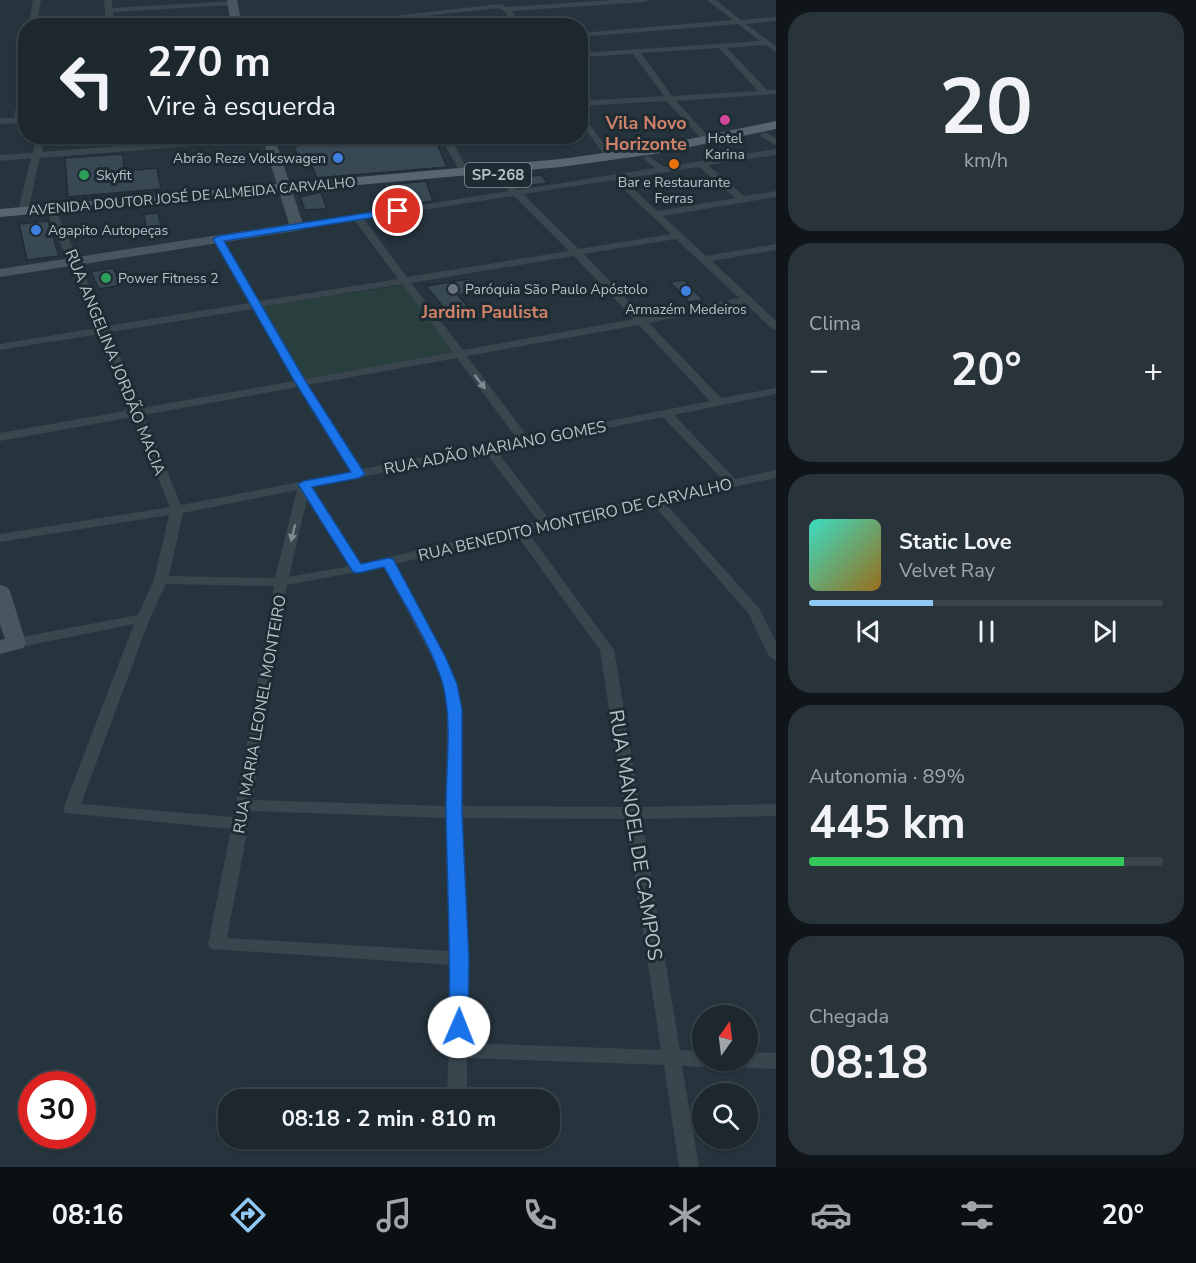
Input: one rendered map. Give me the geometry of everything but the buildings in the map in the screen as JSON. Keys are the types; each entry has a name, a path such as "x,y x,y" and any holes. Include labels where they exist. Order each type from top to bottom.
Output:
{"main road":[{"name":"AVENIDA DOUTOR JOSÉ DE ALMEIDA CARVALHO","path":"0,220 610,157 776,125"},
{"name":"AVENIDA DOUTOR JOSÉ DE ALMEIDA CARVALHO","path":"0,213 498,175 647,158 772,136"}],"street":[{"path":"35,18 38,0"},
{"path":"108,0 110,18"},
{"path":"490,0 504,7 513,18"},
{"path":"412,18 504,7 645,0"},
{"path":"711,0 776,50"},
{"path":"109,10 233,2 236,18"},
{"path":"588,34 776,19"},
{"path":"588,54 767,44"},
{"path":"721,46 765,93"},
{"path":"635,51 670,99 707,140"},
{"path":"588,104 776,92"},
{"path":"0,121 18,121"},
{"path":"588,125 610,157"},
{"path":"23,212 38,144"},
{"path":"0,158 178,144"},
{"path":"270,144 297,227"},
{"path":"448,144 464,172"},
{"path":"0,273 776,152"},
{"path":"647,158 663,170"},
{"path":"701,164 743,200"},
{"path":"498,175 642,320 718,402"},
{"path":"616,177 676,236 776,327"},
{"path":"655,214 776,194"},
{"name":"RUA ANGELINA JORDÃO MACIA","path":"54,215 177,510"},
{"path":"357,217 524,440"},
{"path":"0,347 676,236"},
{"path":"218,239 301,382 359,474"},
{"path":"703,260 776,247"},
{"path":"0,437 746,300"},
{"path":"761,314 776,311"},
{"name":"RUA ADÃO MARIANO GOMES","path":"0,538 177,510 776,391"},
{"path":"667,414 732,483"},
{"path":"488,448 546,523"},
{"name":"RUA BENEDITO MONTEIRO DE CARVALHO","path":"161,580 281,582 358,569 519,529 776,474"},
{"path":"304,484 358,569"},
{"name":"RUA MARIA LEONEL MONTEIRO","path":"304,484 281,582 241,824 217,944 460,959"},
{"path":"656,500 754,610 776,656"},
{"path":"298,511 319,509"},
{"path":"177,510 161,580 143,618 71,809 241,824"},
{"name":"RUA MANOEL DE CAMPOS","path":"519,529 607,650 689,1167"},
{"path":"388,562 439,658 450,684 454,709 454,812 460,959 457,1089"},
{"path":"0,591 8,645 143,618"},
{"path":"244,805 454,812 634,813 776,810"},
{"path":"458,1050 692,1059"},
{"path":"758,1060 776,1061"}],"green space":[{"path":"403,285 453,352 305,379 262,307"}],"place":[{"name":"Hotel Karina","path":"725,120"},
{"name":"Abrão Reze Volkswagen","path":"338,158"},
{"name":"Bar e Restaurante Ferras","path":"674,164"},
{"name":"Skyfit","path":"84,175"},
{"name":"Agapito Autopeças","path":"36,230"},
{"name":"Power Fitness 2","path":"106,278"},
{"name":"Paróquia São Paulo Apóstolo","path":"453,289"},
{"name":"Armazém Medeiros","path":"686,291"}],"district":[{"name":"Vila Novo Horizonte","path":"646,133"},
{"name":"Jardim Paulista","path":"485,312"}],"route":[{"path":"398,211 218,239 301,382 359,474 304,484 358,569 388,562 439,658 450,684 454,709 454,812 460,959 459,1027"}]}
